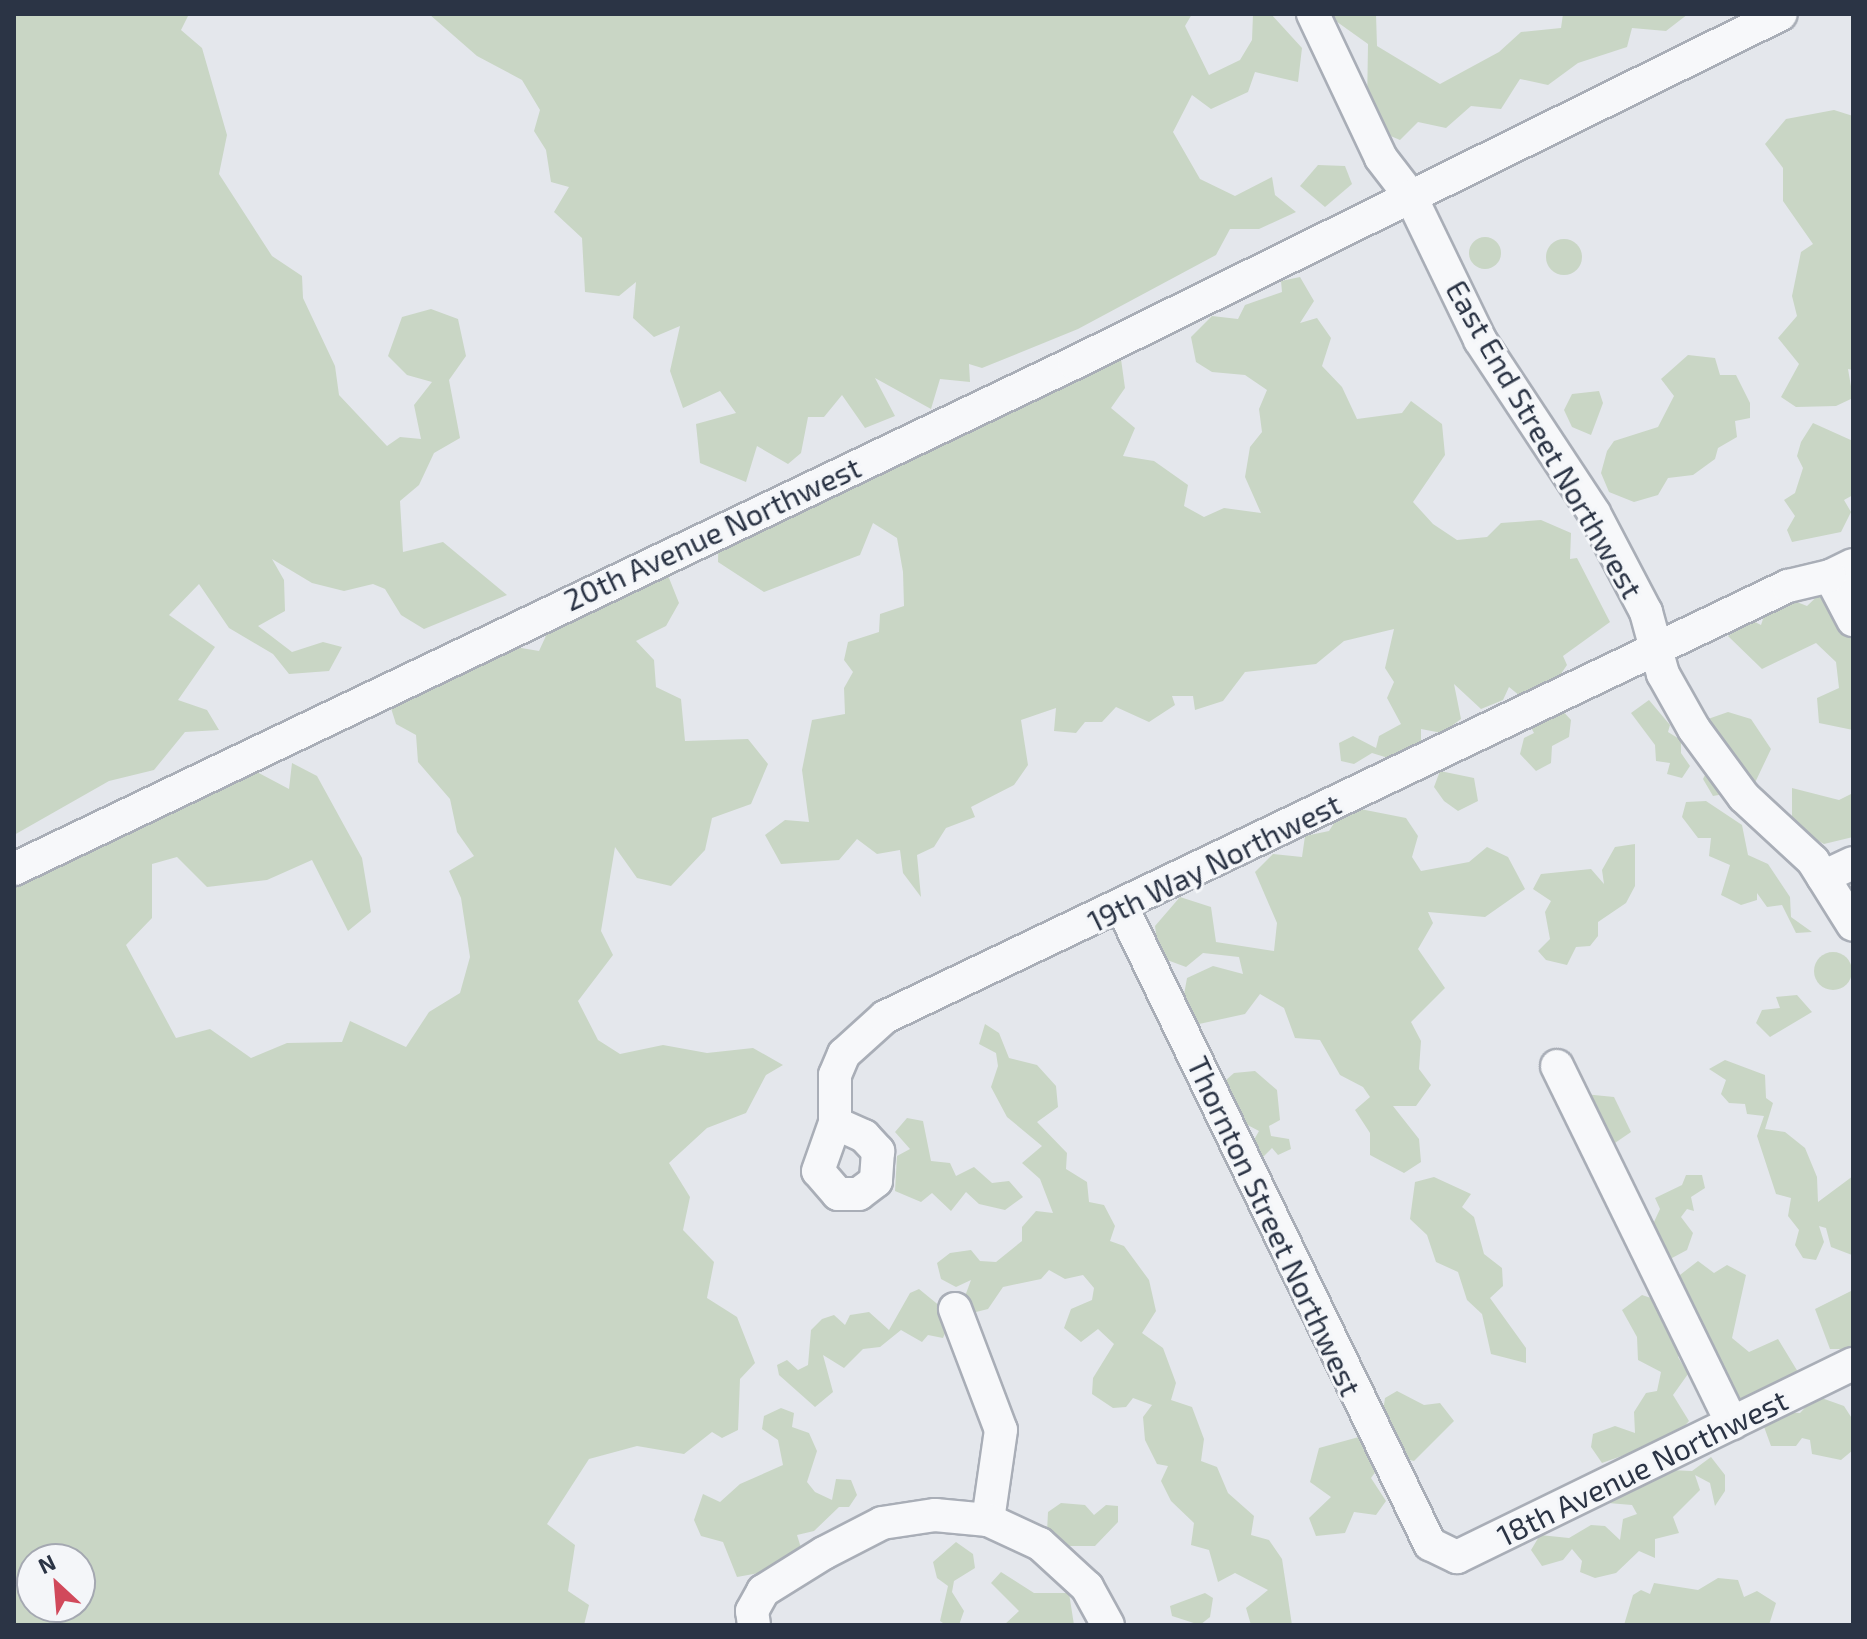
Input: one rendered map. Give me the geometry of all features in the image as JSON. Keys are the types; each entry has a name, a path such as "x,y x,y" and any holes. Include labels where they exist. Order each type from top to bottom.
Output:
{"street":[{"name":"East End Street Northwest","path":"1313,14 1381,158 1411,197 1480,340 1594,513 1646,612 1657,653 1694,729 1744,797 1823,877 1853,925"},
{"name":"20th Avenue Northwest","path":"14,869 1411,197 1781,14"},
{"name":"19th Way Northwest","path":"835,1123 835,1075 860,1034 1657,653 1788,586 1842,571"},
{"path":"1842,571 1853,620"},
{"path":"1823,877 1853,863"},
{"name":"Thornton Street Northwest","path":"1122,907 1430,1544"},
{"path":"1557,1066 1732,1423"},
{"path":"955,1309 1001,1430 988,1520"},
{"name":"18th Avenue Northwest","path":"1430,1544 1457,1557 1853,1364"},
{"path":"753,1618 763,1591 882,1523 935,1515 988,1520 1040,1544 1087,1587 1108,1625"}],"green space":[{"path":"14,14 189,14 181,30 202,48 227,135 219,174 272,256 302,276 303,298 335,366 339,395 387,446 400,437 421,439 414,405 432,382 407,375 388,356 402,317 431,309 458,319 466,356 449,380 460,438 434,453 419,485 400,501 403,552 443,542 507,595 424,629 401,615 385,589 373,584 344,591 312,583 272,559 284,580 285,611 258,626 292,652 323,642 342,647 329,671 289,674 273,654 229,628 199,584 169,615 215,647 178,700 207,710 219,730 185,732 154,770 109,781 14,835"},
{"path":"429,14 1192,14 1185,26 1209,75 1240,60 1252,40 1253,14 1271,14 1302,48 1298,82 1255,72 1248,92 1211,109 1192,95 1173,132 1200,179 1235,196 1272,177 1275,195 1296,212 1259,229 1230,229 1216,255 1078,329 982,368 969,364 970,382 940,379 931,409 875,378 895,416 865,428 842,395 824,417 808,417 801,453 788,464 757,446 746,482 700,463 696,424 736,413 720,391 683,408 670,371 680,326 654,337 633,318 636,282 619,296 585,292 582,238 554,212 569,187 551,182 546,150 534,131 540,110 522,80 477,56"},
{"path":"1326,14 1376,14 1377,46 1440,84 1499,52 1521,32 1561,28 1563,14 1688,14 1666,31 1632,28 1627,47 1578,63 1548,85 1520,79 1501,109 1471,106 1446,128 1418,122 1400,140 1379,131 1367,107 1368,44"},
{"path":"1834,110 1853,116 1853,370 1848,369 1853,398 1836,406 1796,407 1781,397 1799,364 1778,338 1797,316 1792,296 1801,252 1813,244 1783,201 1783,168 1765,144 1786,119"},
{"path":"1318,165 1345,166 1352,184 1325,207 1300,186"},
{"path":"1485,237 1496,242 1501,253 1496,264 1485,269 1474,264 1469,253 1474,242"},
{"path":"1564,239 1576,245 1582,257 1576,269 1564,275 1552,269 1546,257 1552,245"},
{"path":"1300,277 1314,301 1300,323 1317,318 1331,338 1322,366 1342,387 1357,419 1402,413 1411,401 1442,424 1445,455 1413,502 1433,524 1457,540 1487,537 1501,523 1541,520 1571,533 1570,559 1577,558 1610,622 1563,656 1567,665 1554,684 1520,696 1509,687 1503,700 1481,709 1454,684 1461,719 1442,733 1421,729 1421,746 1401,762 1372,753 1354,764 1341,761 1339,743 1353,736 1376,748 1379,736 1401,724 1387,698 1394,682 1385,668 1394,629 1344,641 1316,664 1245,672 1223,701 1195,710 1193,696 1172,696 1175,705 1149,722 1116,707 1102,722 1085,722 1076,733 1054,731 1056,708 1021,720 1028,765 1014,785 971,807 975,817 946,828 934,847 917,855 921,897 903,873 900,850 877,854 857,839 839,860 781,864 765,835 785,820 809,822 802,770 812,720 845,714 844,688 853,672 844,660 848,642 879,632 880,614 904,606 903,572 897,538 873,523 860,555 764,592 718,562 719,518 941,446 955,429 978,428 1080,348 1121,359 1125,388 1111,408 1135,428 1123,456 1154,461 1188,485 1184,506 1204,517 1224,508 1261,513 1245,477 1250,447 1262,432 1259,409 1267,390 1245,375 1212,372 1196,362 1191,337 1212,316 1238,319 1245,305 1282,292 1281,281"},
{"path":"1688,355 1715,358 1720,375 1736,375 1750,403 1750,418 1735,421 1737,437 1718,448 1715,459 1693,475 1668,478 1658,495 1634,502 1609,492 1601,473 1607,451 1614,441 1658,427 1674,396 1661,379"},
{"path":"1599,391 1603,403 1591,435 1572,427 1564,410 1572,394"},
{"path":"1813,423 1853,441 1853,495 1844,500 1851,512 1841,532 1792,542 1787,530 1795,516 1784,500 1795,493 1803,468 1797,456 1801,442"},
{"path":"667,573 679,603 666,626 636,641 654,660 656,687 681,699 685,741 748,739 768,764 751,804 712,818 705,850 671,886 637,878 615,847 601,931 613,955 578,1001 598,1040 620,1054 663,1045 707,1053 753,1048 783,1065 766,1075 746,1113 707,1128 669,1163 690,1197 683,1230 714,1262 707,1298 737,1317 755,1363 740,1379 738,1430 722,1438 712,1432 684,1454 637,1446 589,1459 547,1524 575,1545 568,1591 589,1605 584,1625 14,1625 14,882 184,779 240,781 255,771 289,789 292,763 317,776 362,858 371,912 348,931 312,860 267,880 207,887 177,857 152,864 152,918 126,945 176,1038 210,1029 251,1058 287,1043 342,1042 350,1021 406,1047 429,1012 460,993 470,957 461,898 449,871 474,856 457,832 450,799 418,762 416,735 396,724 390,705 497,644 539,651 550,627"},
{"path":"1827,587 1853,596 1853,730 1819,723 1817,698 1839,688 1836,662 1816,643 1762,669 1728,636 1751,620 1761,625 1772,592 1807,606"},
{"path":"1649,700 1670,725 1668,732 1681,740 1681,753 1690,766 1682,778 1667,774 1670,763 1656,761 1655,745 1631,713"},
{"path":"1560,708 1571,720 1569,737 1552,746 1551,763 1536,771 1520,754 1524,738 1534,733 1527,720"},
{"path":"1728,712 1751,719 1771,749 1752,789 1713,796 1703,779 1710,765 1708,719"},
{"path":"1440,771 1474,778 1478,801 1458,811 1444,801 1434,787"},
{"path":"1792,788 1839,800 1853,793 1853,837 1824,844 1792,826"},
{"path":"1706,801 1742,825 1748,855 1768,864 1790,897 1791,917 1812,932 1796,933 1782,905 1767,907 1757,893 1757,900 1741,905 1721,895 1730,865 1709,856 1711,838 1698,838 1682,817 1686,802"},
{"path":"1345,806 1406,818 1418,836 1412,857 1421,871 1469,862 1487,847 1508,857 1525,889 1485,917 1428,912 1433,923 1418,949 1445,988 1411,1022 1421,1041 1419,1069 1431,1085 1416,1106 1393,1106 1419,1139 1421,1162 1404,1173 1370,1155 1370,1133 1355,1110 1370,1097 1363,1087 1340,1075 1320,1040 1295,1038 1284,1008 1260,994 1245,1014 1199,1024 1183,1000 1187,978 1213,966 1243,974 1239,957 1203,953 1186,967 1159,957 1155,926 1180,897 1211,907 1216,942 1274,951 1277,923 1255,872 1273,854 1302,857 1305,836 1329,831"},
{"path":"1635,844 1635,886 1626,903 1598,922 1598,936 1590,946 1576,947 1567,965 1546,960 1538,951 1550,939 1545,912 1551,901 1533,889 1541,874 1591,869 1604,884 1602,870 1615,847"},
{"path":"1833,952 1847,957 1852,971 1847,985 1833,990 1819,985 1814,971 1819,957"},
{"path":"1797,995 1812,1012 1770,1037 1756,1023 1762,1010 1780,1008 1776,997"},
{"path":"985,1024 999,1033 1009,1058 1037,1065 1056,1086 1058,1107 1037,1122 1067,1153 1066,1169 1087,1182 1089,1202 1104,1205 1115,1226 1110,1241 1124,1246 1149,1280 1156,1311 1142,1333 1163,1348 1176,1383 1171,1400 1192,1407 1204,1439 1201,1461 1217,1467 1228,1493 1254,1516 1251,1535 1269,1540 1282,1559 1292,1625 1251,1625 1246,1608 1268,1590 1235,1573 1218,1582 1209,1550 1191,1545 1194,1523 1171,1501 1161,1481 1168,1466 1157,1464 1145,1440 1143,1417 1152,1405 1133,1398 1126,1407 1113,1408 1092,1394 1093,1378 1114,1344 1098,1329 1081,1342 1064,1328 1071,1309 1092,1300 1094,1288 1083,1275 1065,1279 1049,1270 1041,1279 1003,1287 988,1309 972,1313 964,1299 971,1280 956,1287 941,1279 937,1263 950,1253 971,1250 980,1261 996,1262 1022,1241 1022,1227 1036,1211 1053,1213 1040,1179 1022,1163 1042,1146 1007,1117 991,1087 998,1066 996,1053 979,1044"},
{"path":"1725,1060 1765,1075 1766,1098 1773,1103 1765,1129 1785,1132 1805,1148 1817,1177 1818,1202 1853,1176 1852,1255 1831,1247 1826,1228 1819,1226 1824,1242 1816,1260 1803,1258 1795,1245 1799,1230 1788,1216 1791,1198 1776,1194 1757,1136 1764,1116 1747,1114 1745,1104 1729,1103 1721,1094 1726,1080 1709,1069"},
{"path":"1255,1071 1277,1090 1280,1120 1269,1126 1271,1136 1289,1139 1291,1149 1278,1155 1272,1148 1261,1159 1251,1145 1259,1131 1240,1121 1218,1087 1234,1073"},
{"path":"1584,1094 1614,1097 1631,1132 1609,1147"},
{"path":"907,1118 923,1121 931,1161 950,1163 956,1176 974,1167 992,1183 1009,1181 1023,1197 1005,1210 979,1204 966,1192 951,1211 932,1193 921,1202 895,1191 897,1156 910,1149 895,1132"},
{"path":"1686,1175 1702,1175 1705,1188 1691,1197 1694,1211 1687,1209 1681,1217 1693,1233 1687,1250 1672,1258 1654,1251 1647,1237 1660,1209 1655,1198 1682,1185"},
{"path":"1434,1177 1471,1194 1462,1207 1474,1217 1484,1254 1502,1268 1503,1286 1490,1298 1526,1348 1526,1363 1491,1354 1482,1314 1467,1300 1458,1272 1436,1262 1427,1235 1410,1219 1415,1182"},
{"path":"1698,1261 1714,1273 1727,1265 1746,1275 1732,1338 1749,1352 1778,1339 1798,1372 1788,1387 1774,1383 1767,1400 1737,1411 1686,1347 1678,1357 1688,1374 1673,1395 1689,1421 1675,1437 1602,1463 1591,1447 1593,1434 1615,1426 1635,1433 1634,1412 1646,1393 1657,1391 1661,1372 1638,1360 1637,1337 1622,1310 1642,1295 1669,1304 1667,1285"},
{"path":"919,1289 952,1316 943,1338 928,1335 922,1342 901,1330 880,1347 863,1349 844,1368 823,1355 833,1392 815,1407 779,1375 777,1365 787,1360 798,1370 808,1365 811,1330 822,1319 834,1315 845,1325 850,1315 869,1312 889,1330 910,1293"},
{"path":"1853,1290 1853,1349 1830,1349 1815,1309"},
{"path":"1397,1391 1424,1405 1440,1403 1454,1421 1414,1461 1396,1457 1382,1463 1371,1478 1386,1501 1376,1515 1354,1512 1345,1533 1316,1536 1309,1518 1331,1497 1310,1482 1319,1448 1366,1435 1382,1418 1385,1398"},
{"path":"1816,1396 1844,1406 1853,1420 1853,1450 1841,1460 1812,1454 1810,1440 1802,1438 1796,1446 1771,1446 1763,1424 1776,1412 1800,1413"},
{"path":"781,1408 794,1413 792,1427 809,1433 817,1451 807,1482 815,1492 832,1500 836,1479 851,1480 857,1495 849,1507 839,1507 814,1531 797,1535 802,1551 778,1578 759,1573 737,1577 723,1542 701,1536 694,1520 703,1494 720,1502 740,1484 783,1465 778,1440 762,1429 764,1416"},
{"path":"1711,1457 1725,1475 1725,1491 1715,1506 1710,1483 1695,1475 1700,1490 1673,1517 1679,1533 1655,1539 1655,1558 1639,1551 1616,1573 1595,1578 1580,1572 1582,1561 1572,1549 1563,1560 1542,1566 1531,1550 1540,1535 1569,1538 1591,1525 1605,1526 1620,1540 1623,1519 1637,1514 1632,1505 1608,1503 1604,1491 1670,1470 1692,1471"},
{"path":"1061,1503 1085,1505 1094,1515 1106,1505 1118,1506 1118,1522 1095,1546 1066,1546 1047,1532 1048,1512"},
{"path":"956,1542 973,1554 975,1568 954,1581 952,1592 964,1611 959,1625 946,1625 940,1621 948,1586 937,1578 933,1562"},
{"path":"1001,1572 1034,1593 1069,1593 1074,1625 1004,1625 1019,1611 991,1583"},
{"path":"1718,1578 1738,1580 1744,1597 1757,1591 1776,1603 1769,1625 1624,1625 1633,1595 1641,1590 1650,1594 1654,1583 1698,1590"},
{"path":"1205,1593 1213,1598 1210,1617 1200,1625 1172,1616 1170,1606"}]}
